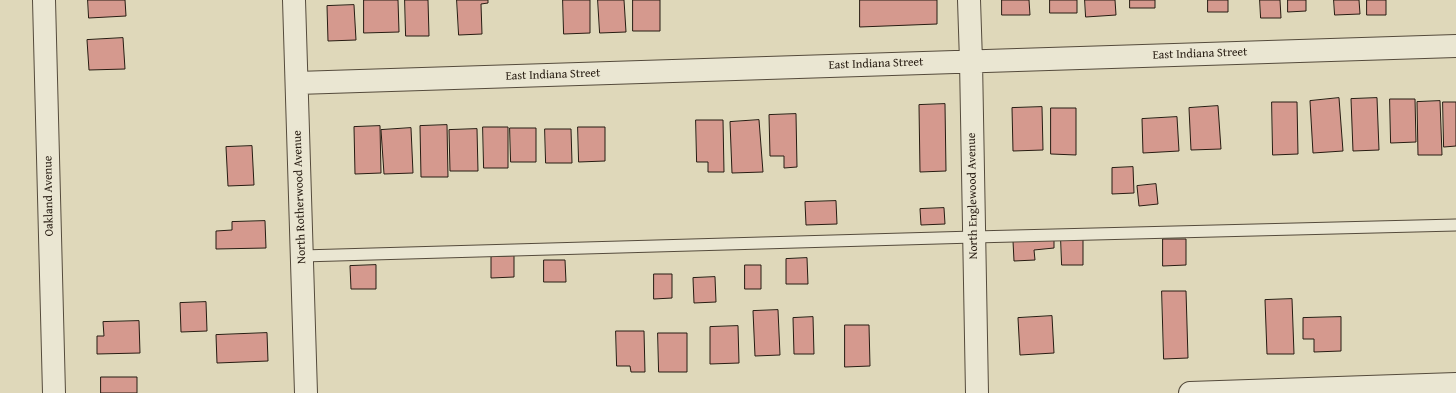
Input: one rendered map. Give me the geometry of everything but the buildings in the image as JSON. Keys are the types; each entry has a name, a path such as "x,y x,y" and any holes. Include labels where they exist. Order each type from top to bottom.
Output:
{"street":[{"name":"Oakland Avenue","path":"44,0 54,393"},
{"name":"North Rotherwood Avenue","path":"294,0 306,393"},
{"name":"North Englewood Avenue","path":"969,0 977,393"},
{"name":"East Indiana Street","path":"297,83 1456,46"},
{"path":"1190,393 1456,384"}],"lane":[{"path":"302,256 1456,225"}]}
